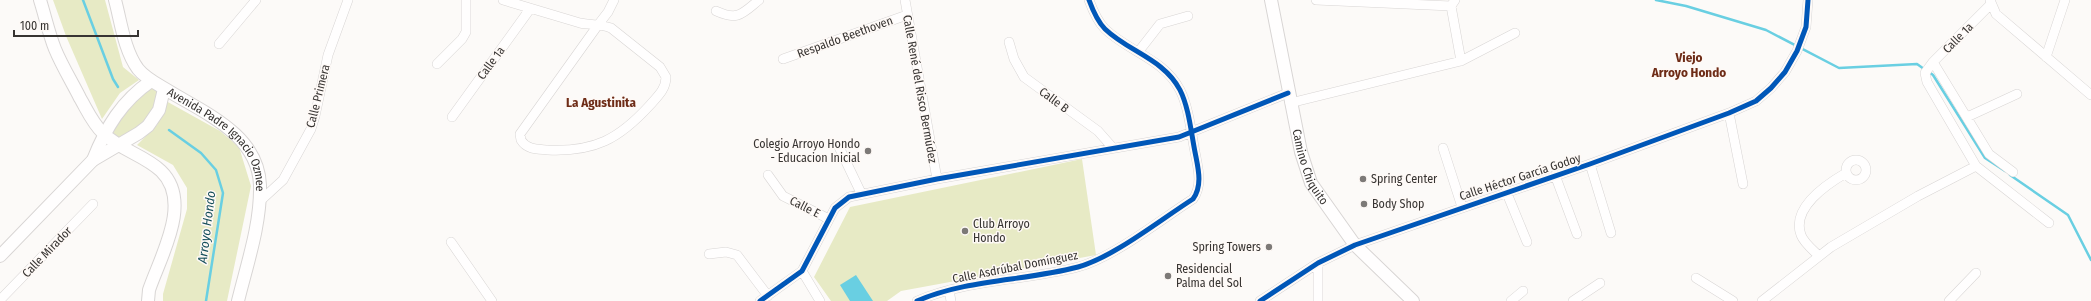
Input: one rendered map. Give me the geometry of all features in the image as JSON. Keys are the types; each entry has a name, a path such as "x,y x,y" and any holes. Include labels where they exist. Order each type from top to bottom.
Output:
{"street":[{"path":"40,0 55,49 93,122 103,134 118,145 136,154 162,172 174,196 176,208 174,222 149,290 148,301"},
{"name":"Avenida Padre Ignacio Ozmee","path":"115,0 130,57 138,70 151,81 231,129 247,148 256,165 260,184 259,202 238,301"},
{"path":"219,44 256,0"},
{"name":"Calle Primera","path":"259,202 283,180 311,129 328,55 348,0"},
{"path":"437,64 462,39 466,32 466,0"},
{"path":"503,0 514,2 530,9 580,23 598,25 612,28 660,67 666,77 663,90 632,124 614,137 597,146 579,149 535,149 523,144 520,134 598,25 608,12 614,0"},
{"path":"716,11 728,17 735,17 743,14 759,0"},
{"name":"Calle René del Risco Bermúdez","path":"905,0 906,15 937,179"},
{"name":"Calle Asdrúbal Domínguez","path":"917,301 949,290 1076,267 1088,263 1113,250 1193,199 1197,194 1199,187 1199,175 1192,133 1180,90 1165,71 1105,30 1097,19 1090,0"},
{"name":"Camino Chiquito","path":"1271,0 1300,152 1311,183 1355,245 1413,301"},
{"path":"1316,0 1453,3 1460,62"},
{"name":"Calle Héctor García Godoy","path":"1260,301 1318,263 1355,245 1462,206 1590,164 1729,113 1756,101 1771,88 1785,72 1797,51 1806,27 1808,0"},
{"path":"2046,57 2065,0"},
{"path":"1991,2 1996,14 2091,96"},
{"name":"Calle 1a","path":"1976,166 1927,82 1925,73 1933,62 1991,2"},
{"name":"Calle 1a","path":"452,117 530,9"},
{"name":"Respaldo Beethoven","path":"783,60 906,15"},
{"path":"1139,52 1160,24 1188,16"},
{"path":"760,301 802,271 835,208 849,197 861,193 1192,133 1289,98 1460,62 1515,33"},
{"name":"Calle B","path":"1009,42 1014,59 1024,76 1098,132 1112,148"},
{"path":"1933,62 1989,154 2013,172"},
{"path":"93,160 103,134 122,106 151,81"},
{"path":"0,256 93,160 139,133 154,118 163,101 164,89"},
{"path":"1967,117 2017,94"},
{"path":"1729,113 1743,184"},
{"path":"839,147 861,193"},
{"path":"1444,148 1462,206"},
{"path":"1590,164 1611,233"},
{"path":"1762,301 1819,256 1851,234 1976,166 2049,223"},
{"path":"1819,256 1801,236 1800,223 1803,211 1821,190 1846,173"},
{"name":"Calle E","path":"768,175 783,196 829,219"},
{"path":"1556,175 1577,234"},
{"path":"1506,191 1527,242"},
{"name":"Calle Mirador","path":"0,300 93,204"},
{"path":"451,242 492,301"},
{"path":"709,254 726,252 737,255 768,296"},
{"path":"1318,263 1318,301"},
{"path":"802,271 820,301"},
{"path":"1949,301 1976,273"},
{"path":"1696,278 1733,301"},
{"path":"1573,301 1600,283"},
{"path":"949,290 951,301"},
{"path":"1511,301 1523,291"}],"green space":[{"path":"53,0 105,0 123,67 139,80 120,93 102,119 66,36"},
{"path":"149,87 160,92 149,118 119,140 108,131"},
{"path":"166,101 220,131 239,147 251,186 227,301 163,301 163,294 187,209 187,188 173,165 137,145 157,125"},
{"name":"Club Arroyo Hondo","path":"1082,159 1096,255 901,291 887,301 831,301 814,277 850,207"}],"water":[{"path":"856,275 873,301 850,301 840,285"}],"waterway":[{"name":"Arroyo Hondo","path":"83,0 113,79 118,87"},
{"path":"1656,0 1686,6 1766,30 1839,68 1917,64 1924,69"},
{"path":"1929,72 1933,75 1985,158 2005,171"},
{"name":"Arroyo Hondo","path":"169,130 201,153 216,170 223,193 206,301"},
{"path":"2010,175 2068,215 2091,260"}],"cycle path":[{"path":"917,301 956,288 1058,272 1092,262 1122,247 1193,199 1196,194 1199,176 1188,112 1180,90 1173,79 1156,63 1114,37 1105,29 1097,19 1089,0"},
{"path":"1260,301 1318,263 1355,245 1590,164 1729,113 1756,101 1771,88 1785,72 1797,51 1806,27 1808,0"},
{"path":"760,301 802,271 835,208 849,197 937,179 1179,137 1288,93"}],"place":[{"name":"Colegio Arroyo Hondo - Educacion Inicial","path":"868,151"},
{"name":"Spring Center","path":"1363,179"},
{"name":"Body Shop","path":"1364,204"},
{"name":"Club Arroyo Hondo","path":"965,231"},
{"name":"Spring Towers","path":"1269,247"},
{"name":"Residencial Palma del Sol","path":"1168,276"}],"district":[{"name":"Viejo Arroyo Hondo","path":"1689,64"},
{"name":"La Agustinita","path":"601,102"}]}
